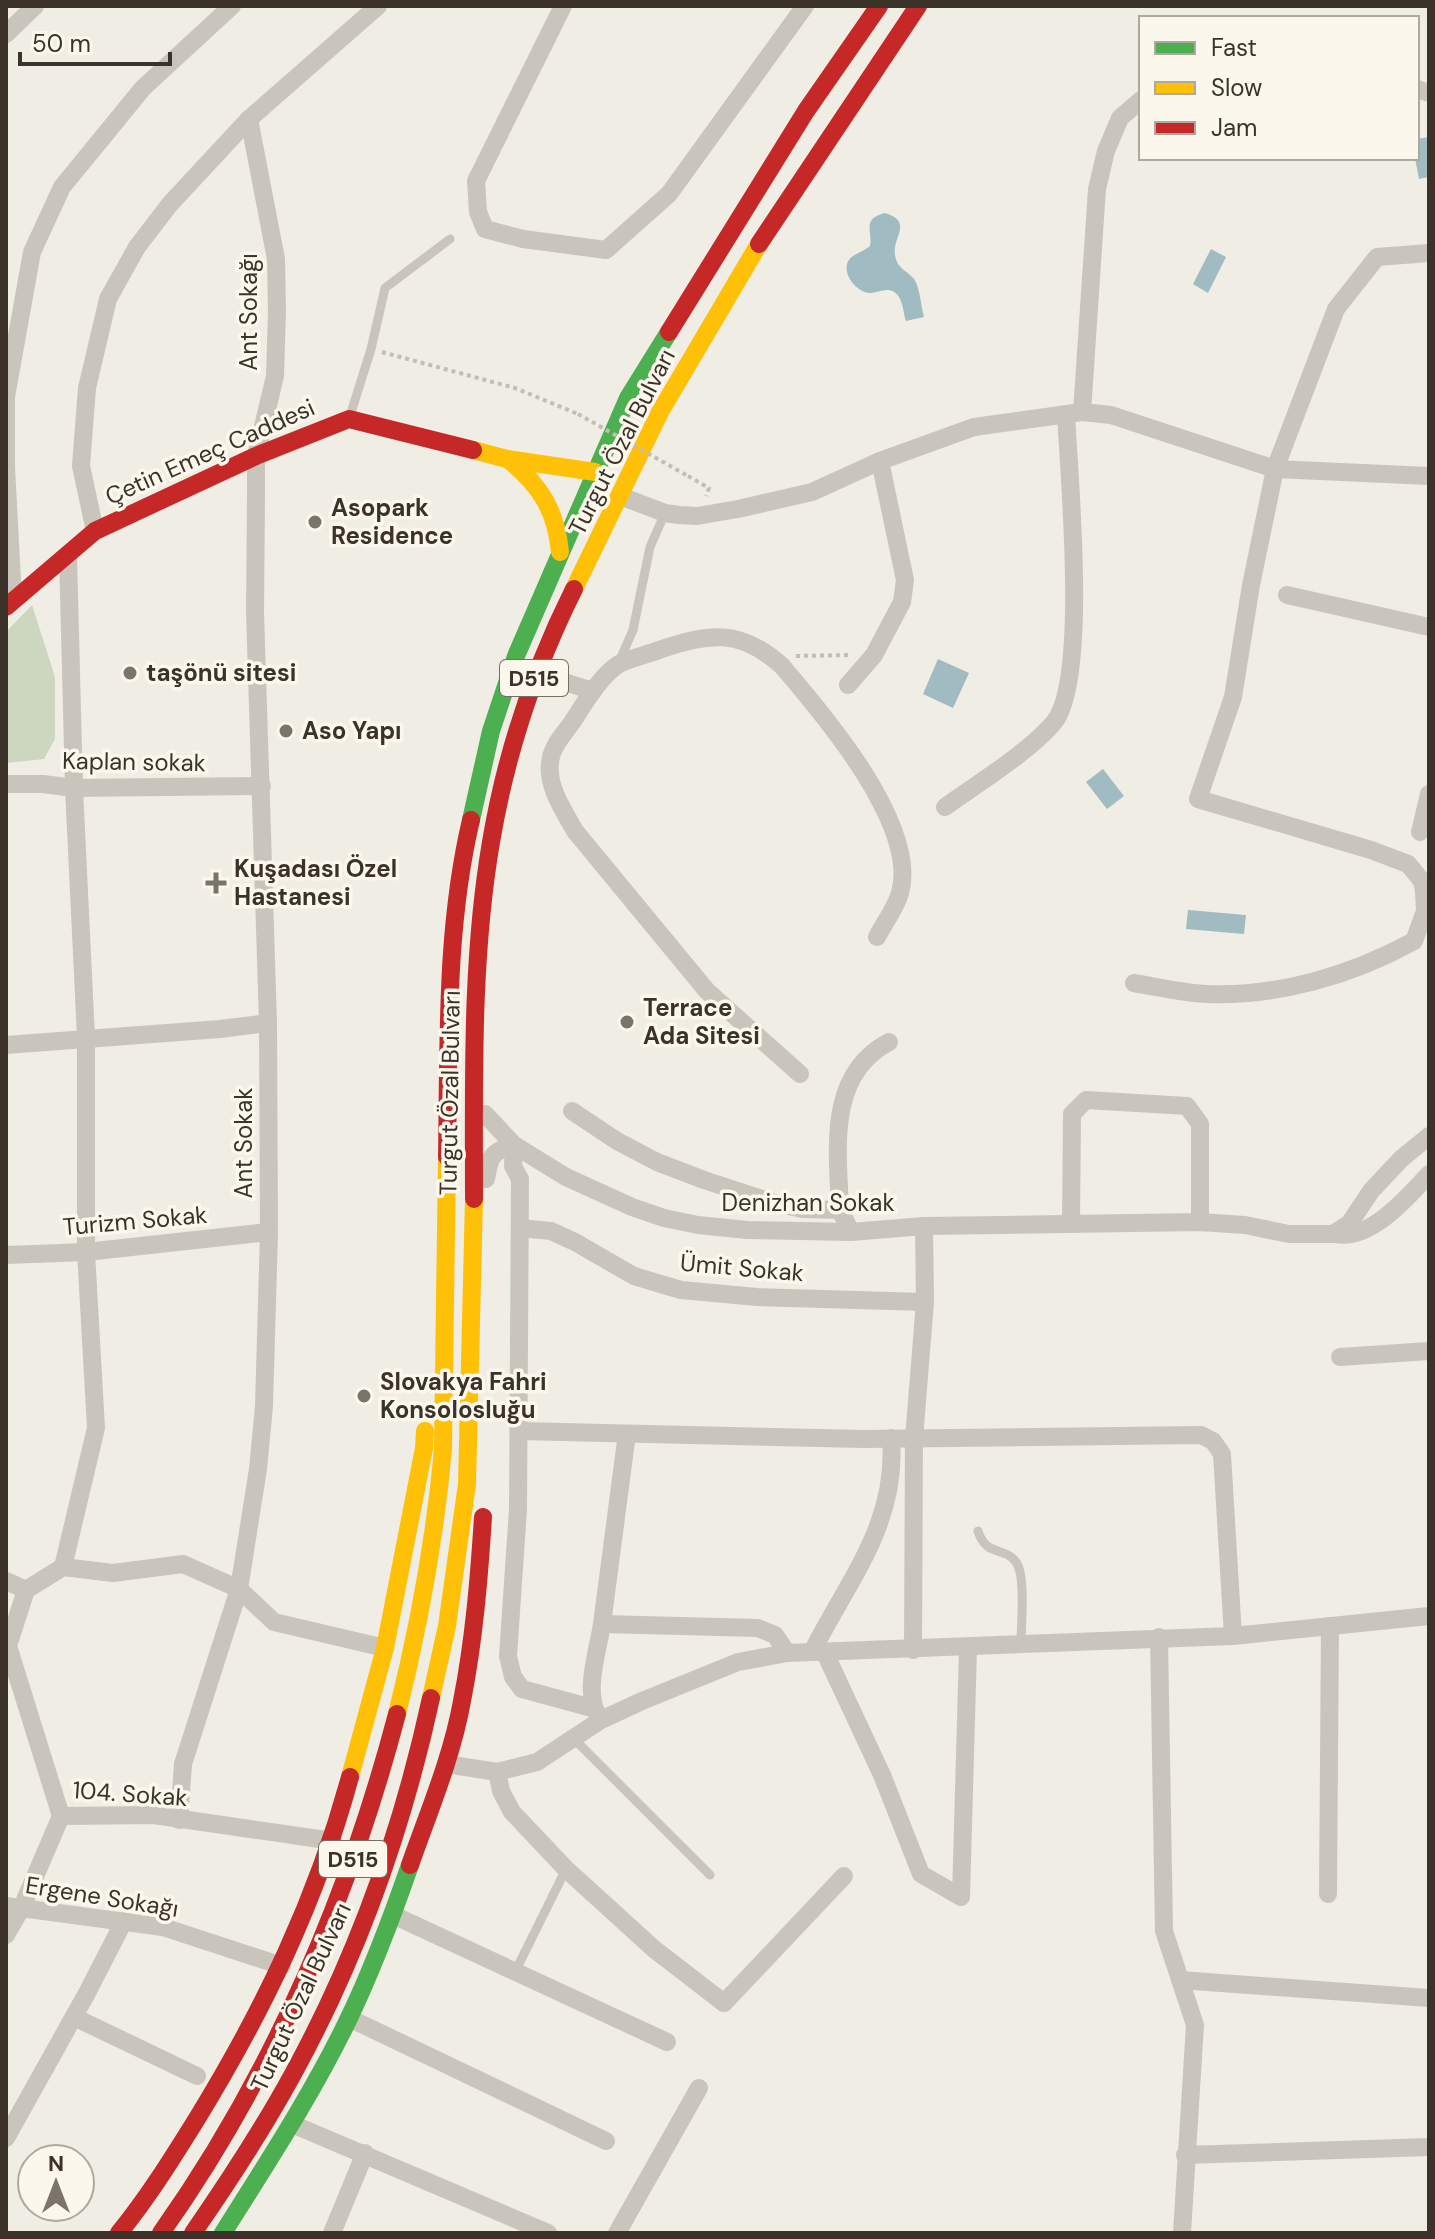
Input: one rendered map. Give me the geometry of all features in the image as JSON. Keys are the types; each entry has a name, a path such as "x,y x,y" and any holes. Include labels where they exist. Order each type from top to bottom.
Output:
{"main road":[{"name":"Turgut Özal Bulvarı","path":"161,2233 237,2120 275,2049 341,1895 385,1757 416,1644 439,1514 443,1449 450,986 460,866 491,731 516,656 628,398 806,111 879,6"},
{"name":"Turgut Özal Bulvarı","path":"193,2233 272,2115 334,1990 389,1855 429,1713 463,1528 468,1461 479,932 495,817 516,731 536,673 659,414 748,263 918,6"},
{"name":"Çetin Emeç Caddesi","path":"10,603 95,531 256,456 349,419 507,459 595,472"},
{"name":"Çetin Emeç Caddesi","path":"507,459 530,475 547,496 558,525 560,554"},
{"path":"119,2233 149,2196 231,2063 282,1966 333,1841 385,1648 424,1448 435,1037 438,993 460,866"},
{"path":"476,991 485,1114 487,1417"},
{"path":"223,2233 292,2124 349,2018 393,1915 446,1764 462,1703 476,1613 484,1491"}],"street":[{"path":"6,34 35,6"},
{"path":"10,603 6,397 32,252 62,187 143,88 232,6"},
{"path":"95,531 81,466 87,388 108,299 137,247 170,204 249,119 378,6"},
{"path":"563,6 476,181 478,212 485,229 523,239 606,250 669,194 805,6"},
{"path":"945,807 1041,736 1056,719 1065,701 1070,678 1074,585 1074,413 1097,189 1106,151 1120,118 1139,102"},
{"name":"Ant Sokağı","path":"249,119 276,259 275,376 256,456"},
{"path":"1134,983 1207,994 1275,990 1347,972 1414,941 1425,911 1422,881 1408,864 1371,850 1198,799 1233,697 1251,585 1275,469 1336,309 1377,257 1429,253"},
{"path":"620,496 665,513 697,516 771,503 812,492 880,461 974,427 1074,413 1111,415 1275,469 1429,476"},
{"name":"Ant Sokak","path":"179,1820 183,1764 239,1589 258,1469 264,1406 269,1232 268,1023 255,612 256,456"},
{"path":"848,685 874,655 905,592 880,461"},
{"path":"63,1567 96,1428 86,1252 86,1037 74,788 68,556"},
{"path":"1287,595 1429,627"},
{"path":"800,1074 707,991 575,831 551,782 549,765 552,751 593,691 618,665 684,641 719,635 741,639 771,656 793,679 856,762 889,816 903,869 900,894 877,937"},
{"path":"536,673 593,691"},
{"name":"Kaplan sokak","path":"6,784 74,788 262,786"},
{"path":"1420,832 1429,794"},
{"path":"6,1045 268,1023"},
{"path":"851,1232 840,1210 838,1133 842,1103 851,1078 870,1052 889,1042"},
{"path":"1071,1224 1072,1114 1086,1100 1187,1106 1200,1124 1200,1222"},
{"path":"572,1111 617,1141 657,1162 704,1180 781,1205 840,1210"},
{"name":"Denizhan Sokak","path":"485,1114 514,1145 592,1190 664,1218 747,1230 851,1232 924,1226 1200,1222 1245,1225 1289,1234 1347,1236 1401,1204 1429,1174"},
{"path":"1333,1234 1349,1224 1371,1191 1401,1159 1429,1136"},
{"path":"486,1179 489,1158 498,1150 514,1145 513,1166 520,1179 519,1431 518,1509 508,1656 513,1677 522,1689 597,1714"},
{"path":"913,1650 914,1438 925,1302 924,1226"},
{"name":"Ümit Sokak","path":"520,1228 551,1231 634,1276 681,1290 757,1297 925,1302"},
{"name":"Turizm Sokak","path":"6,1255 86,1252 269,1232"},
{"path":"1340,1357 1429,1351"},
{"path":"519,1431 891,1438 1201,1435 1213,1441 1222,1454 1233,1636"},
{"path":"818,1652 876,1535 886,1508 891,1483 891,1438"},
{"path":"597,1714 593,1682 626,1441"},
{"path":"6,1581 26,1590 63,1567 113,1573 183,1564 239,1589 274,1622 385,1648"},
{"name":"104. Sokak","path":"26,1590 7,1647 61,1816 154,1815 333,1841"},
{"path":"446,1764 497,1772 537,1762 573,1738 597,1714 738,1662 787,1653 1233,1636 1429,1616"},
{"path":"602,1624 758,1628 775,1635 787,1653"},
{"path":"1328,1894 1330,1626"},
{"path":"1159,1637 1164,1931 1195,2025 1182,2233"},
{"path":"818,1652 882,1775 921,1874 961,1897 968,1648"},
{"path":"497,1772 501,1791 512,1812 566,1869 654,1949 724,2003 844,1876"},
{"path":"6,1935 14,1906 61,1816"},
{"name":"Ergene Sokağı","path":"14,1906 163,1927 282,1966"},
{"path":"393,1915 667,2042"},
{"path":"6,2138 124,1921"},
{"path":"1180,1980 1429,1998"},
{"path":"74,2017 197,2076"},
{"path":"349,2018 606,2141"},
{"path":"617,2233 699,2088"},
{"path":"292,2124 548,2233"},
{"path":"1185,2155 1429,2147"},
{"path":"332,2233 365,2153"}],"lane":[{"path":"349,419 371,349 385,288 450,239"},
{"path":"618,665 633,630 650,547 665,513"},
{"path":"978,1531 989,1548 1007,1555 1018,1564 1021,1645"},
{"path":"573,1738 710,1875"},
{"path":"515,1972 566,1869"}],"path":[{"path":"371,349 515,388 578,414 709,488 697,516"},
{"path":"771,656 874,655"}],"green space":[{"path":"32,605 55,677 55,739 44,759 6,763 6,632"}],"water":[{"path":"1429,137 1429,177 1419,179 1415,160 1419,160 1419,139"},
{"path":"885,213 894,217 900,225 896,260 916,283 924,317 906,321 897,294 888,290 864,292 853,284 847,272 848,261 870,246 870,222"},
{"path":"1211,249 1226,257 1208,293 1193,284"},
{"path":"938,659 969,673 953,708 923,694"},
{"path":"1103,769 1124,796 1107,809 1086,782"},
{"path":"1188,910 1246,915 1244,934 1186,929"}],"traffic: fast":[{"path":"471,820 491,731 516,656 628,398 669,332"},
{"path":"223,2233 335,2046 374,1961 410,1865"}],"traffic: slow":[{"path":"574,589 660,412 759,244"},
{"path":"473,450 507,459 595,472"},
{"path":"509,460 545,500 555,524 560,552"},
{"path":"397,1714 425,1582 443,1449 447,1157"},
{"path":"431,1698 447,1626 467,1484 474,1199"},
{"path":"350,1777 385,1648 425,1431"}],"traffic: jam":[{"path":"669,332 806,111 879,6"},
{"path":"759,244 918,6"},
{"path":"6,607 95,531 256,456 349,419 473,450"},
{"path":"474,1199 477,975 491,842 523,712 546,650 574,589"},
{"path":"447,1157 453,945 471,820"},
{"path":"410,1865 458,1722 473,1632 483,1517"},
{"path":"193,2233 282,2094 338,1984 392,1843 431,1698"},
{"path":"161,2233 238,2112 302,1984 355,1851 397,1714"},
{"path":"119,2233 151,2191 198,2117 266,1994 305,1910 350,1777"}],"place":[{"name":"Asopark Residence","path":"315,522"},
{"name":"taşönü sitesi","path":"130,673"},
{"name":"Aso Yapı","path":"286,731"},
{"name":"Kuşadası Özel Hastanesi","path":"216,883"},
{"name":"Terrace Ada Sitesi","path":"627,1022"},
{"name":"Slovakya Fahri Konsolosluğu","path":"364,1396"}]}
